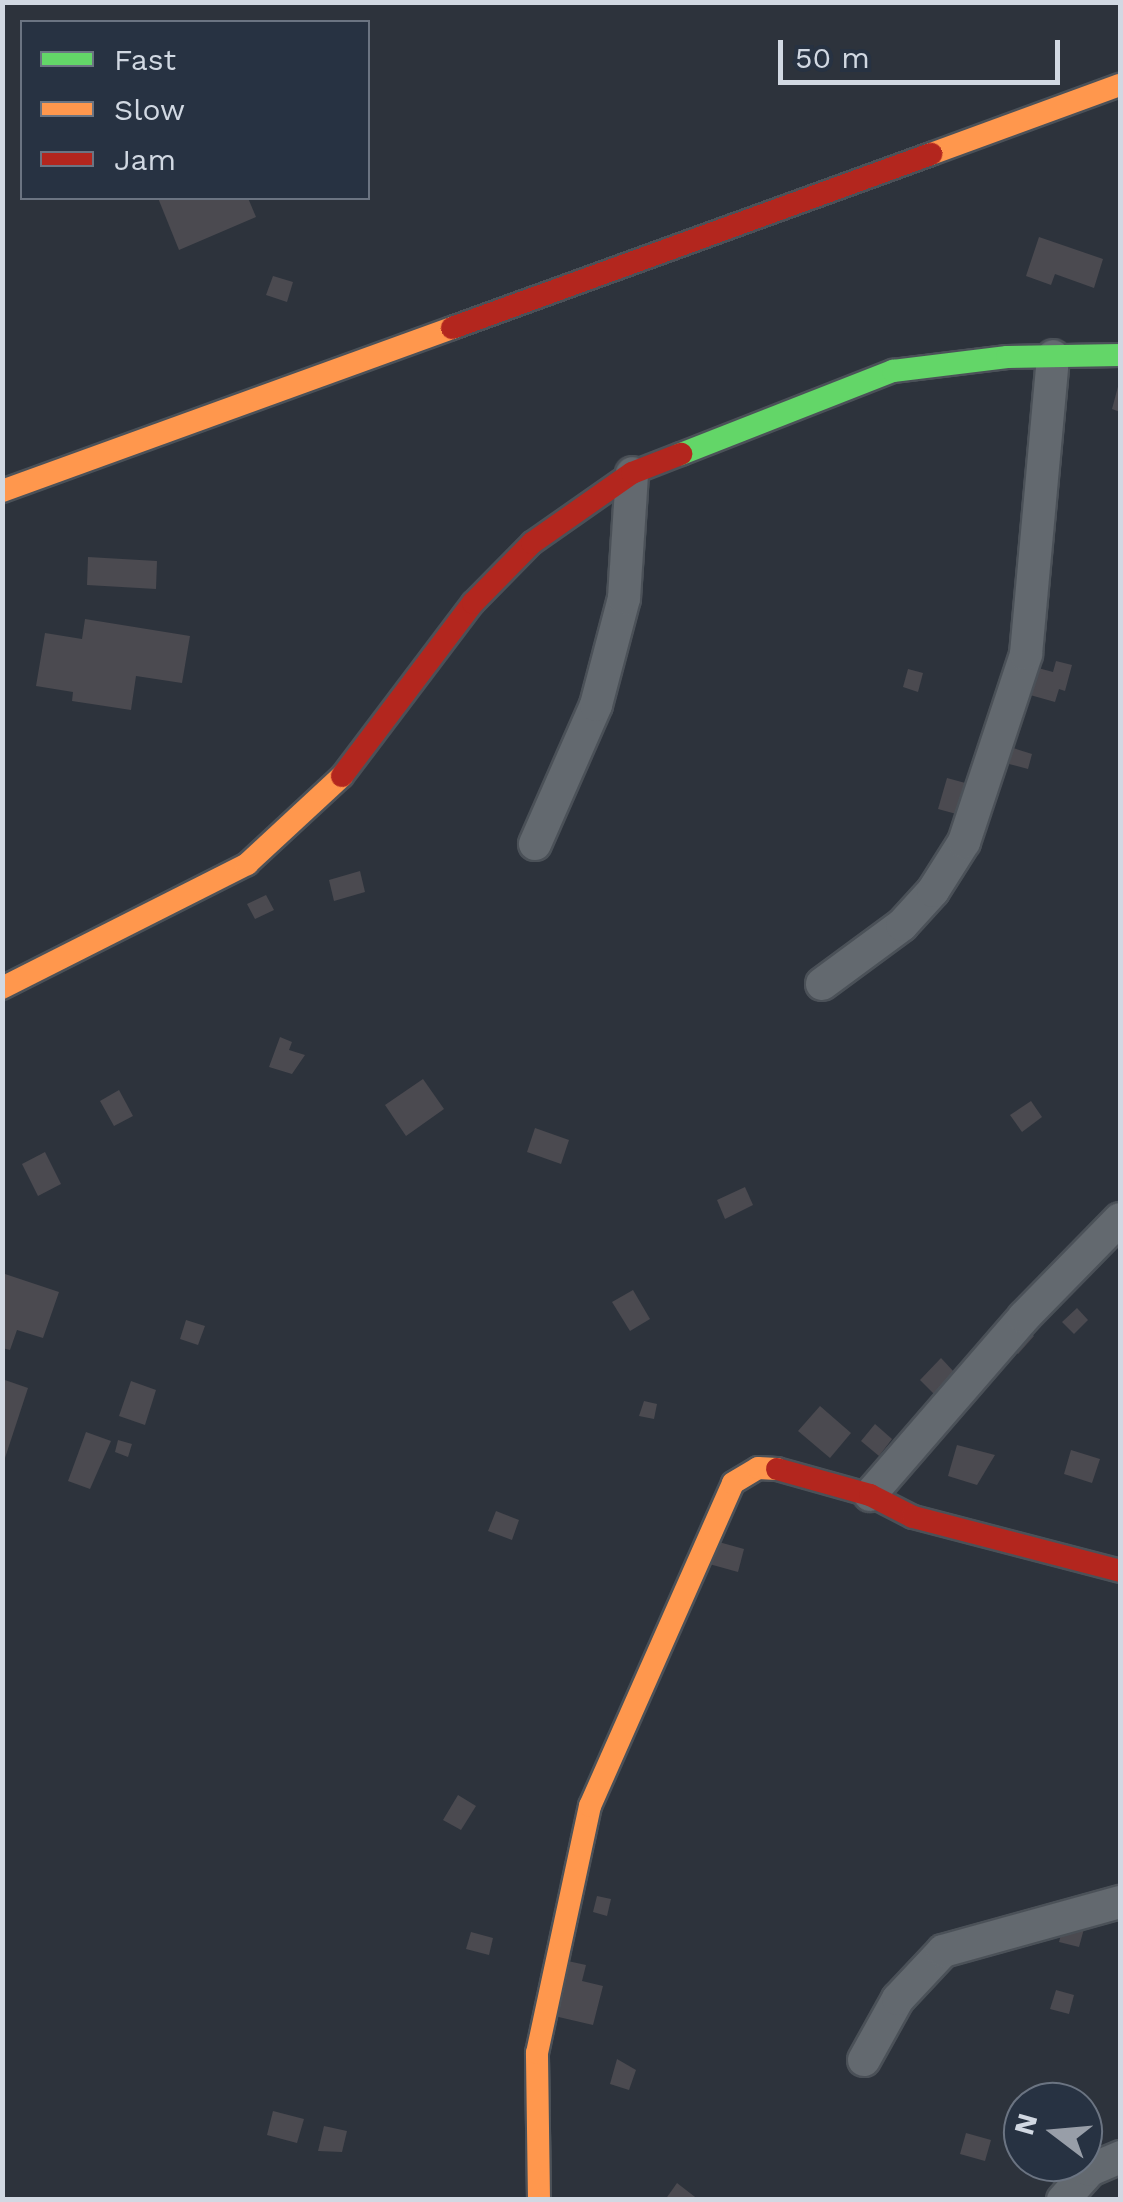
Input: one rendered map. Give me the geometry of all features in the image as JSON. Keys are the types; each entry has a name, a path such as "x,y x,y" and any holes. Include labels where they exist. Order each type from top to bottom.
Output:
{"street":[{"path":"2,492 1120,86"},
{"path":"2,988 247,864 344,774 474,603 532,543 632,473 894,372 1053,356 1120,354"},
{"path":"822,984 902,925 934,891 964,842 1026,654 1053,356"},
{"path":"535,844 601,688 624,598 632,473"},
{"path":"870,1495 1024,1317 1120,1218"},
{"path":"539,2200 537,2053 590,1806 675,1604 733,1483 758,1468 870,1495 914,1517 1120,1572"},
{"path":"864,2060 898,1999 943,1951 1120,1902"},
{"path":"1063,2200 1090,2170 1120,2157"}],"building":[{"path":"159,200 249,200 256,217 179,250"},
{"path":"1039,237 1103,259 1094,288 1055,274 1051,285 1026,276"},
{"path":"273,276 293,282 287,302 266,295"},
{"path":"1120,383 1120,412 1112,409"},
{"path":"88,557 157,561 156,589 87,585"},
{"path":"85,619 190,636 182,683 136,676 131,710 72,701 73,692 36,686 45,633 82,639"},
{"path":"1056,661 1072,665 1065,691 1059,689 1055,702 1030,695 1038,668 1053,672"},
{"path":"908,669 923,673 918,692 903,687"},
{"path":"1013,748 1032,754 1028,769 1009,764"},
{"path":"947,778 969,784 960,815 938,809"},
{"path":"360,871 365,892 334,901 329,880"},
{"path":"266,895 274,910 255,919 247,904"},
{"path":"280,1037 292,1042 289,1050 305,1055 292,1074 269,1067"},
{"path":"423,1079 444,1109 406,1136 385,1105"},
{"path":"119,1090 133,1116 114,1126 100,1101"},
{"path":"1031,1101 1042,1117 1022,1132 1010,1115"},
{"path":"535,1128 569,1140 561,1164 527,1152"},
{"path":"45,1152 61,1184 38,1196 22,1164"},
{"path":"745,1187 753,1205 725,1219 717,1200"},
{"path":"2,1273 59,1292 43,1338 17,1330 10,1350 2,1348"},
{"path":"633,1290 650,1319 630,1331 612,1302"},
{"path":"1077,1308 1088,1320 1074,1334 1062,1322"},
{"path":"186,1320 205,1326 198,1345 180,1339"},
{"path":"1022,1325 1034,1336 1018,1354 1006,1343"},
{"path":"941,1358 955,1373 934,1394 920,1380"},
{"path":"2,1379 28,1388 3,1464 2,1463"},
{"path":"131,1381 156,1390 145,1425 119,1416"},
{"path":"644,1401 657,1404 654,1419 639,1416"},
{"path":"820,1406 851,1433 830,1458 798,1431"},
{"path":"875,1424 892,1439 879,1456 861,1441"},
{"path":"86,1432 111,1441 90,1489 68,1481"},
{"path":"118,1440 132,1444 128,1457 115,1452"},
{"path":"957,1445 995,1455 977,1485 948,1476"},
{"path":"1071,1450 1100,1459 1092,1483 1064,1474"},
{"path":"496,1511 519,1520 512,1540 488,1531"},
{"path":"708,1539 744,1549 738,1572 702,1562"},
{"path":"458,1795 476,1806 461,1830 443,1820"},
{"path":"597,1896 611,1899 607,1916 593,1912"},
{"path":"1065,1920 1085,1925 1079,1947 1059,1942"},
{"path":"471,1932 493,1938 489,1955 466,1949"},
{"path":"563,1960 586,1965 582,1981 603,1986 593,2025 550,2015"},
{"path":"1056,1990 1074,1995 1069,2014 1050,2009"},
{"path":"617,2059 636,2070 629,2090 610,2084"},
{"path":"273,2111 304,2119 297,2143 267,2135"},
{"path":"324,2126 347,2131 342,2152 318,2151"},
{"path":"966,2133 991,2140 985,2161 960,2154"},
{"path":"677,2183 699,2200 665,2200"}],"traffic: fast":[{"path":"681,454 893,371 1007,357 1120,355"}],"traffic: slow":[{"path":"931,154 1120,85"},
{"path":"2,491 452,328"},
{"path":"2,988 247,864 342,776"},
{"path":"539,2200 537,2053 590,1806 733,1483 758,1468 777,1469"}],"traffic: jam":[{"path":"452,328 931,154"},
{"path":"342,776 473,603 532,543 632,473 681,454"},
{"path":"777,1469 870,1495 913,1517 1120,1571"}]}
